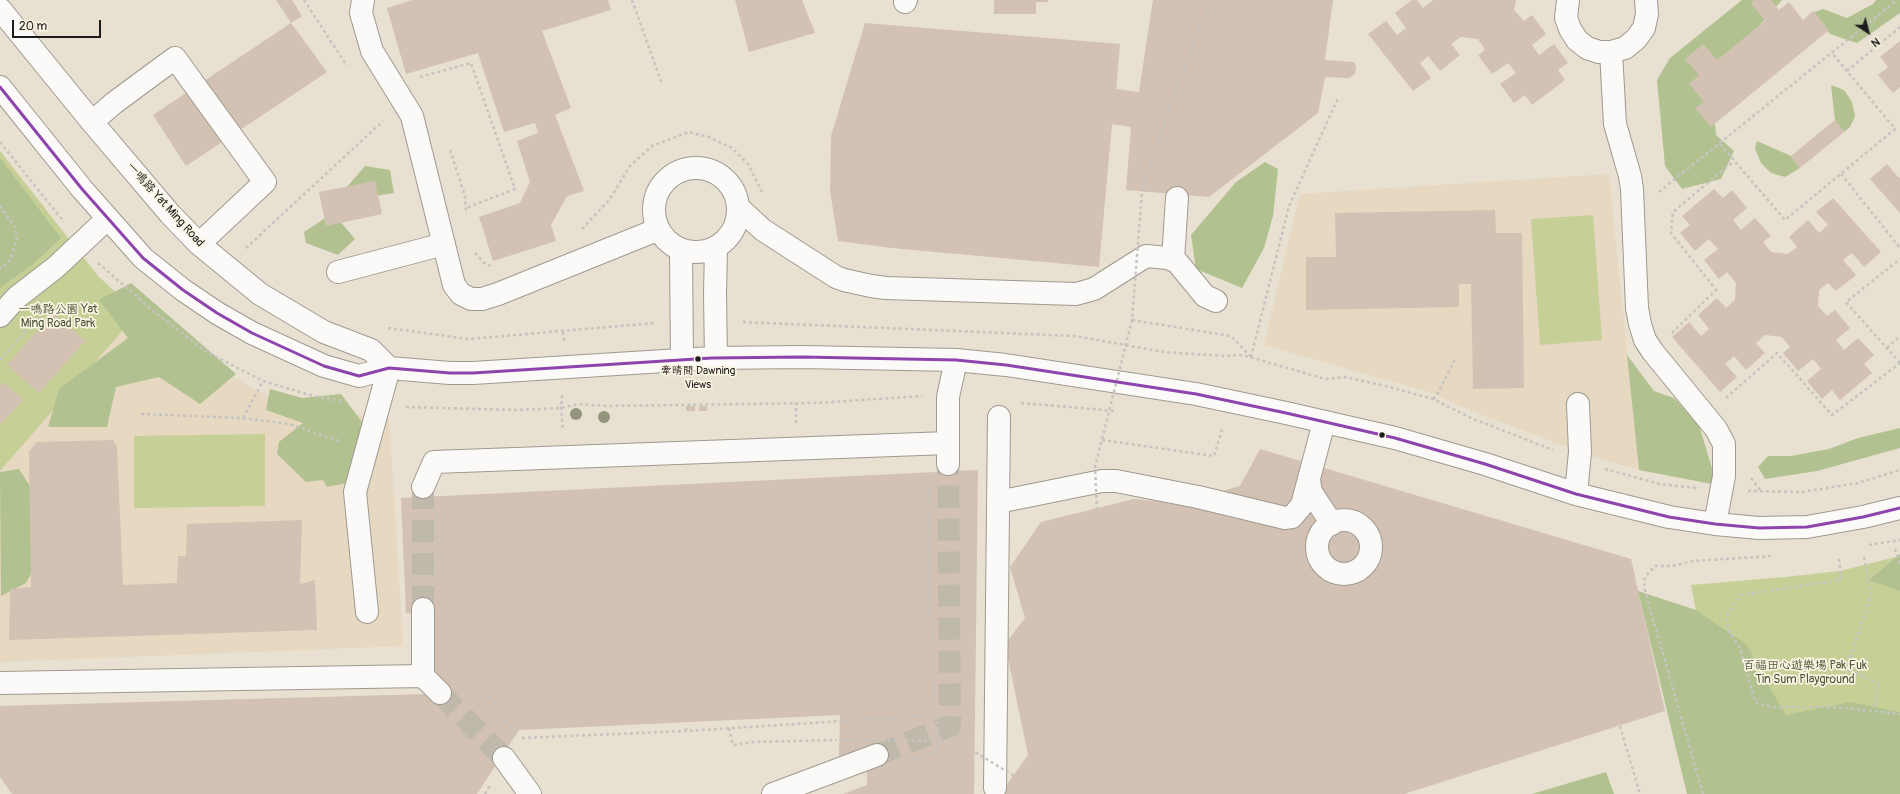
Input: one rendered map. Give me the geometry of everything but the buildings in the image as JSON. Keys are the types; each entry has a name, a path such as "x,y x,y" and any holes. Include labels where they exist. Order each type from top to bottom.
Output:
{"street":[{"path":"363,0 361,13 372,51 412,116 426,179 454,284 461,294 470,299 482,299 498,294 659,229"},
{"path":"1568,0 1566,18 1570,30 1577,40 1587,48 1599,52 1611,52 1625,48 1636,39 1644,28 1647,14 1646,0"},
{"name":"一鳴路 Yat Ming Road","path":"0,9 92,122 170,214 199,244 260,294 324,332 371,350 388,368"},
{"path":"1611,52 1615,124 1630,176 1632,189 1637,308 1640,324 1645,340 1653,352 1716,429 1724,444 1724,476 1715,524"},
{"path":"92,122 114,103 175,58 265,182 199,244"},
{"path":"0,87 107,219 143,258 183,290 217,313 252,333 324,366 359,376 388,368 450,373 473,373 682,360 802,357 956,360 1006,364 1196,394 1395,438 1576,494 1669,517 1715,524 1759,528 1807,527 1863,517 1900,508"},
{"path":"691,168 706,168 729,182 737,195 739,208 737,222 731,235 716,248 709,251 695,253 681,250 669,243 654,219 654,205 658,192 666,180 678,172 691,168"},
{"path":"1173,260 1177,198"},
{"path":"739,208 763,230 836,277 844,280 886,288 1076,294 1094,289 1146,256 1168,258 1177,262 1205,296 1216,301"},
{"path":"0,316 16,298 56,266 107,219"},
{"path":"338,272 444,244"},
{"path":"716,248 716,359"},
{"path":"681,250 682,360"},
{"path":"423,487 434,462 948,453 948,397 956,360"},
{"path":"367,612 355,492 388,368"},
{"path":"1576,494 1580,452 1578,404"},
{"path":"994,788 999,417"},
{"path":"998,502 1102,481 1116,481 1193,496 1285,518 1292,517 1302,505 1324,422"},
{"path":"1309,480 1311,492 1332,524"},
{"path":"1302,505 1319,555 1322,563 1328,569 1336,573 1346,574 1355,572 1368,560 1371,551 1371,542 1367,533 1361,526 1353,522 1344,521 1332,524 1323,532 1319,539 1319,555"},
{"path":"423,676 430,602"},
{"path":"0,683 423,676 440,693"},
{"path":"504,758 530,794"},
{"path":"773,794 886,761"}],"path":[{"path":"304,0 350,70"},
{"path":"632,0 662,84"},
{"path":"1097,510 1095,466 1132,320 1142,191 1168,108 1210,0"},
{"path":"1657,195 1897,0"},
{"path":"1847,71 1900,27"},
{"path":"1720,144 1785,220 1895,129 1832,53"},
{"path":"412,79 471,63 515,189 466,208"},
{"path":"1132,320 1231,336 1252,357 1289,206 1338,98"},
{"path":"243,251 384,121 380,114"},
{"path":"578,232 583,229 610,199 630,166 652,146 690,132 709,137 732,148 748,164 764,197"},
{"path":"448,145 465,196 466,216"},
{"path":"1712,286 1671,233 1673,212 1734,161"},
{"path":"1841,174 1900,248"},
{"path":"0,206 15,227 17,239 10,260 0,270"},
{"path":"473,251 484,263 496,269"},
{"path":"1721,402 1778,353 1832,415 1900,363 1846,302 1900,259"},
{"path":"1668,338 1719,287"},
{"path":"1887,348 1900,336"},
{"path":"1433,399 1437,396 1456,357"},
{"path":"243,418 263,381"},
{"path":"141,414 243,418 289,424 365,450"},
{"path":"1102,440 1214,456 1222,429"},
{"path":"1748,491 1802,492 1858,483 1900,470"},
{"path":"886,761 939,750 929,602 930,479"},
{"path":"430,602 436,509"},
{"path":"1861,546 1900,540"},
{"path":"1895,549 1900,565"},
{"path":"1702,794 1644,587 1645,577 1655,566 1672,566 1692,561 1780,556"},
{"path":"1864,557 1871,596 1846,669 1880,684 1874,707"},
{"path":"1839,559 1841,580 1741,596 1727,615 1728,630 1740,648 1755,702 1771,707 1833,706 1900,714"},
{"path":"446,638 520,739 686,731 936,715"},
{"path":"686,731 687,725"},
{"path":"1620,726 1640,794"},
{"path":"729,728 733,745 754,742 840,740 952,741 975,752 1014,776"},
{"path":"485,794 492,782"}],"shaded area":[{"path":"1609,174 1639,470 1580,452 1472,411 1429,392 1264,345 1300,194"},
{"path":"138,313 206,360 258,391 282,401 327,412 389,418 403,646 0,662 0,471"}],"green space":[{"path":"1742,0 1782,0 1760,25 1710,71 1716,135 1734,151 1721,179 1682,189 1665,166 1657,80 1670,58"},
{"path":"1876,0 1900,0 1900,13 1857,43 1830,34 1810,14 1823,9 1847,18 1873,4"},
{"path":"1831,85 1844,90 1852,102 1855,116 1850,127 1844,132 1835,120"},
{"path":"1757,141 1791,156 1800,168 1785,177 1771,173 1761,163 1755,149"},
{"name":"一鳴路公園 Yat Ming Road Park","path":"0,151 98,276 138,313 0,471"},
{"path":"0,158 61,238 33,264 0,288"},
{"path":"1265,162 1278,169 1273,216 1264,248 1242,288 1196,269 1191,235 1236,182"},
{"path":"365,166 390,170 394,193 334,202"},
{"path":"333,213 355,239 338,255 306,243 304,232"},
{"path":"1593,215 1602,340 1540,345 1531,219"},
{"path":"131,283 236,374 200,404 159,377 116,387 107,427 48,427 59,389 128,338 99,300"},
{"path":"1627,355 1654,391 1674,398 1699,425 1717,485 1639,470"},
{"path":"270,389 302,398 341,394 371,434 375,466 351,482 327,487 323,480 306,482 277,454 279,442 303,423 266,410"},
{"path":"1900,428 1900,448 1817,471 1765,479 1758,467 1768,456 1791,456 1829,449 1858,438"},
{"path":"265,434 265,506 134,508 134,436"},
{"path":"19,469 38,499 43,551 26,583 1,596 0,472"},
{"path":"1900,554 1900,591 1869,580"},
{"name":"百福田心遊樂場 Pak Fuk Tin Sum Playground","path":"1900,556 1900,794 1732,794 1691,585 1840,571"},
{"path":"1638,591 1696,610 1747,645 1762,675 1786,715 1850,702 1900,712 1900,794 1687,794"},
{"path":"1606,772 1614,794 1532,794"}],"tunnel":[{"path":"877,755 950,726 948,464"},
{"path":"423,487 423,609"},
{"path":"440,693 504,758"}],"transit line":[{"path":"0,87 82,189 143,258 183,290 217,313 252,333 324,366 359,376 389,368 450,373 473,373 712,358 802,357 956,360 1006,365 1196,394 1286,413 1395,438 1485,464 1576,494 1669,517 1715,524 1759,528 1807,527 1863,517 1900,508"}],"place":[{"name":"牽晴間 Dawning Views","path":"698,359"}]}
